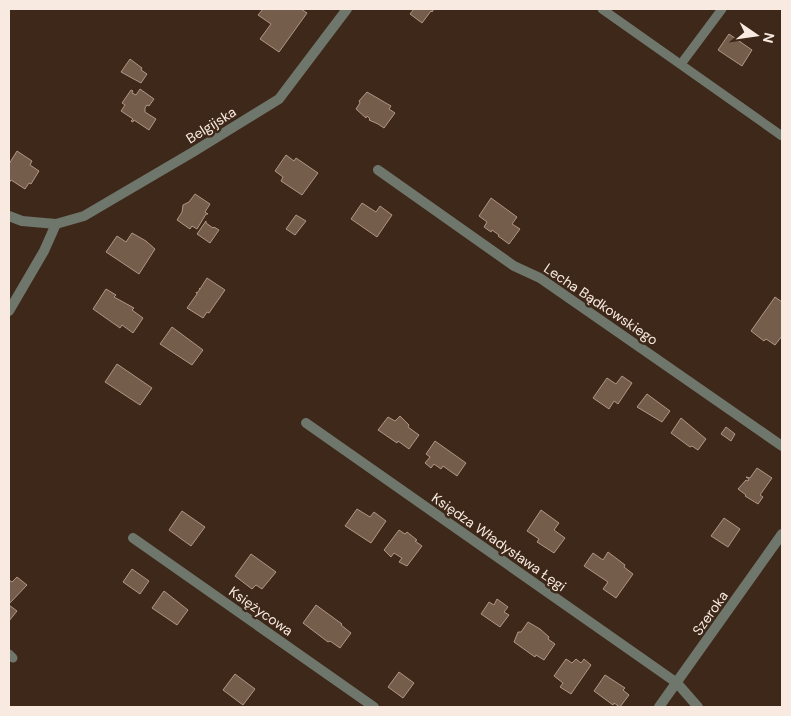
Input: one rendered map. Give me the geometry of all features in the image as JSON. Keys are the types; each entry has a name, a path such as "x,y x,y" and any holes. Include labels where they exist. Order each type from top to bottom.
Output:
{"street":[{"name":"Belgijska","path":"9,216 22,220 56,224 84,216 193,152 279,99 348,9"},
{"name":"Lecha Bądkowskiego","path":"378,170 514,266 540,278 782,446"},
{"path":"9,311 44,250 56,224"},
{"name":"Księdza Władysława Łęgi","path":"306,423 677,683 698,707"},
{"name":"Szeroka","path":"659,707 782,534"},
{"name":"Księżycowa","path":"133,538 374,707"}],"lane":[{"path":"602,9 782,136"},
{"path":"681,64 722,9"}],"building":[{"path":"263,9 301,9 307,13 279,52 260,39 271,24 258,15"},
{"path":"414,9 434,9 422,23 410,14"},
{"path":"729,34 752,50 742,66 718,50"},
{"path":"130,59 147,74 141,83 121,72"},
{"path":"140,89 154,99 145,108 145,112 156,119 149,130 134,120 133,122 131,121 133,119 121,111 125,105 122,103 131,90 136,95"},
{"path":"367,92 391,106 389,109 395,113 384,128 369,120 367,116 366,118 356,109 360,103 359,101"},
{"path":"17,151 32,161 30,165 39,171 31,184 29,183 25,189 11,180 9,183 9,164"},
{"path":"286,155 294,161 296,158 318,173 302,195 281,181 283,177 275,171"},
{"path":"195,194 210,204 205,212 208,214 206,214 197,229 192,226 190,229 177,220 182,212 183,205 189,202"},
{"path":"491,198 517,217 512,224 520,229 509,244 492,230 491,232 484,227 487,222 479,216"},
{"path":"362,203 376,212 380,206 392,215 377,237 351,219"},
{"path":"296,215 306,221 295,235 286,229"},
{"path":"206,221 213,228 219,230 210,243 197,234"},
{"path":"132,233 155,249 139,274 106,252 117,236 126,242"},
{"path":"207,278 225,290 209,313 207,312 203,318 187,308"},
{"path":"106,289 116,295 114,297 134,308 132,310 143,318 133,333 122,325 120,328 93,309"},
{"path":"775,297 782,302 782,336 775,345 766,339 764,341 751,331"},
{"path":"172,327 203,350 192,365 160,344"},
{"path":"117,364 152,388 140,405 105,382"},
{"path":"622,376 632,383 618,404 614,401 609,409 593,398 607,378 616,384"},
{"path":"647,394 670,411 662,422 637,407"},
{"path":"400,416 409,425 408,427 419,435 409,449 378,430 388,417 395,421"},
{"path":"681,418 706,439 698,450 692,446 690,447 671,433"},
{"path":"726,427 735,434 731,441 721,434"},
{"path":"435,441 466,463 457,476 443,466 441,469 434,464 431,468 425,463 430,457 426,454"},
{"path":"757,468 772,478 760,495 763,497 758,504 738,489 746,480 748,481 749,479 746,477 750,478"},
{"path":"357,509 370,517 374,512 386,521 371,543 345,526"},
{"path":"541,510 559,523 554,530 565,538 554,553 537,542 539,539 527,531"},
{"path":"182,511 205,527 191,546 169,530"},
{"path":"724,518 740,529 728,547 711,536"},
{"path":"399,530 405,534 407,532 422,546 407,566 399,562 402,558 394,553 391,557 384,550"},
{"path":"608,552 633,574 616,598 603,589 608,582 584,566 593,553 603,560"},
{"path":"251,554 276,572 262,589 256,585 252,589 235,576"},
{"path":"132,569 149,581 140,594 123,582"},
{"path":"17,577 27,585 9,604 9,580 12,582"},
{"path":"164,591 188,610 177,625 152,608"},
{"path":"497,599 508,607 504,612 509,615 500,627 481,614 489,602 494,605"},
{"path":"9,605 17,611 9,621"},
{"path":"316,605 351,633 340,648 330,641 328,642 303,623"},
{"path":"528,622 540,629 555,644 544,660 536,655 535,657 514,642 518,632 521,632"},
{"path":"566,659 572,663 576,659 581,663 584,659 591,665 571,694 560,687 563,683 554,676"},
{"path":"399,672 414,683 403,698 388,687"},
{"path":"235,674 255,689 243,705 223,690"},
{"path":"605,675 625,688 623,690 629,695 620,707 614,703 613,705 594,691"}]}
